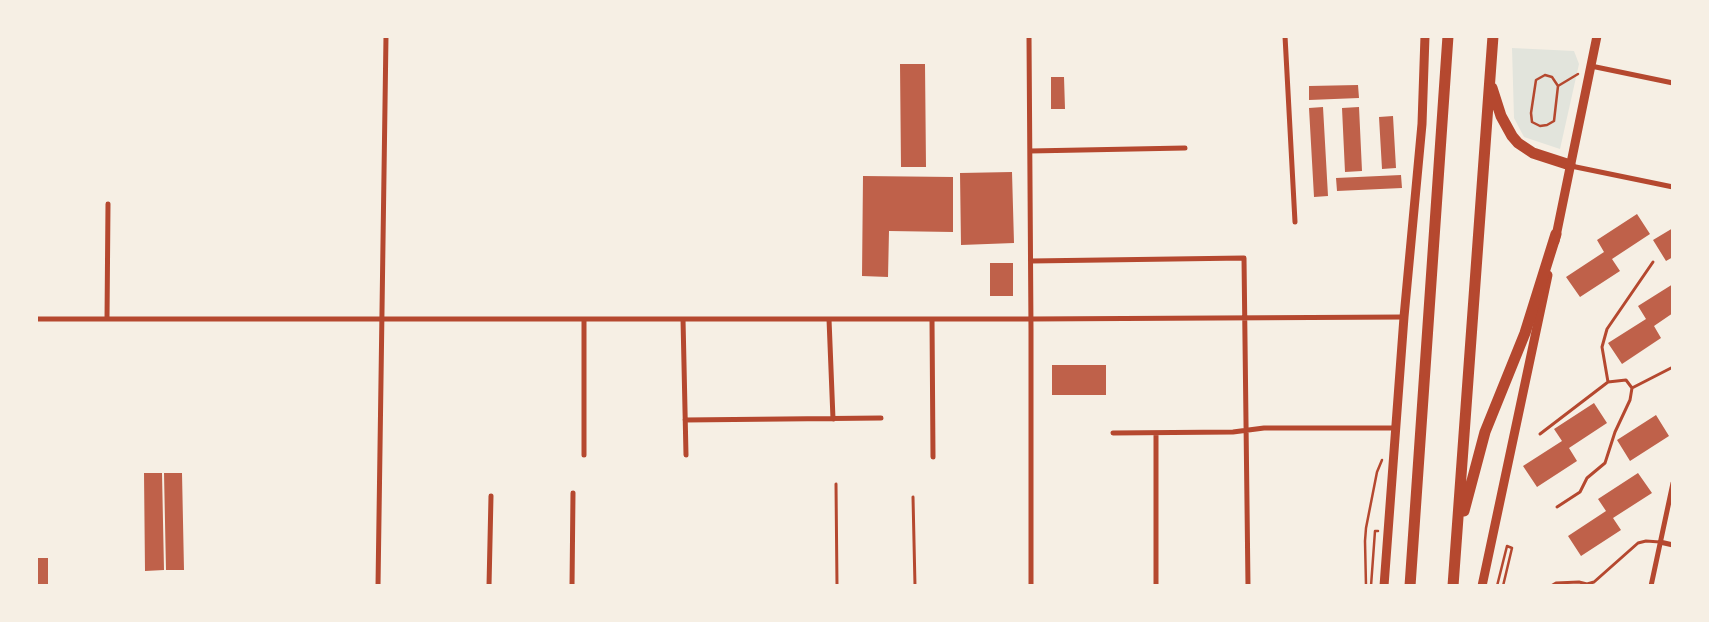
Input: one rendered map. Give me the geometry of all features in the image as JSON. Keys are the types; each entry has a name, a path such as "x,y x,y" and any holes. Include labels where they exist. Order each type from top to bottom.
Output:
{"highway":[{"path":"1410,586 1448,36"},
{"path":"1453,586 1493,36"},
{"path":"1490,80 1501,116 1518,143 1534,153 1570,165"},
{"path":"1457,539 1485,432 1525,333 1556,234"}],"main road":[{"path":"1384,586 1404,317 1422,124 1425,36"},
{"path":"1482,586 1597,36"}],"street":[{"path":"378,586 386,36"},
{"path":"1029,36 1031,586"},
{"path":"1285,36 1295,222"},
{"path":"1591,66 1673,83"},
{"path":"1030,151 1185,148"},
{"path":"1570,165 1673,187"},
{"path":"107,319 108,204"},
{"path":"1031,261 1244,258 1248,586"},
{"path":"36,319 1246,319 1404,317"},
{"path":"584,319 584,454"},
{"path":"683,319 686,455"},
{"path":"829,319 833,419"},
{"path":"932,319 933,457"},
{"path":"685,420 881,418"},
{"path":"1114,433 1232,432 1264,428 1396,428"},
{"path":"1156,433 1156,586"},
{"path":"1651,586 1673,483"},
{"path":"572,586 573,493"},
{"path":"489,586 491,496"},
{"path":"1660,542 1673,545"}],"lane":[{"path":"1608,382 1602,347 1607,329 1654,262"},
{"path":"1632,388 1673,367"},
{"path":"1540,434 1608,382 1626,380 1632,388 1630,400 1614,432 1605,463 1587,478 1580,492 1557,507"},
{"path":"836,484 838,586"},
{"path":"913,497 915,586"},
{"path":"1551,586 1556,583 1579,582 1587,584 1594,582 1638,543 1646,541 1660,542"}],"path":[{"path":"1558,86 1591,66"},
{"path":"1545,75 1552,77 1558,86 1554,121 1540,126 1532,122 1531,113 1536,80 1545,75"},
{"path":"1366,586 1365,541 1377,472 1384,457 1393,458"},
{"path":"1371,586 1375,531 1379,531"},
{"path":"1497,586 1507,546 1512,548 1503,586"}],"shaded area":[{"path":"1512,48 1574,51 1579,64 1560,149 1524,137 1514,118"}],"building":[{"path":"900,64 925,64 926,167 901,167"},
{"path":"1051,77 1064,77 1065,109 1051,109"},
{"path":"1358,85 1359,98 1309,100 1309,86"},
{"path":"1323,107 1328,196 1314,197 1309,108"},
{"path":"1359,107 1362,171 1345,172 1342,108"},
{"path":"1393,116 1396,168 1382,169 1379,117"},
{"path":"1012,172 1014,243 961,245 960,173"},
{"path":"1401,175 1402,188 1337,191 1336,178"},
{"path":"863,176 953,177 953,232 889,231 888,277 862,276"},
{"path":"1637,214 1650,234 1612,259 1620,271 1580,297 1566,277 1604,252 1597,240"},
{"path":"1673,228 1673,257 1666,261 1653,240"},
{"path":"990,263 1013,263 1013,296 990,296"},
{"path":"1673,284 1673,313 1654,326 1661,338 1622,364 1608,343 1646,319 1638,306"},
{"path":"1052,365 1106,365 1106,395 1052,395"},
{"path":"1594,403 1607,423 1569,448 1577,461 1537,487 1523,466 1562,441 1554,429"},
{"path":"1656,415 1669,436 1630,461 1617,440"},
{"path":"144,473 162,473 164,570 145,571"},
{"path":"164,473 182,473 184,570 166,570"},
{"path":"1638,473 1652,493 1613,518 1621,530 1581,556 1568,536 1606,511 1598,499"},
{"path":"36,558 48,558 48,586 36,586"}]}
